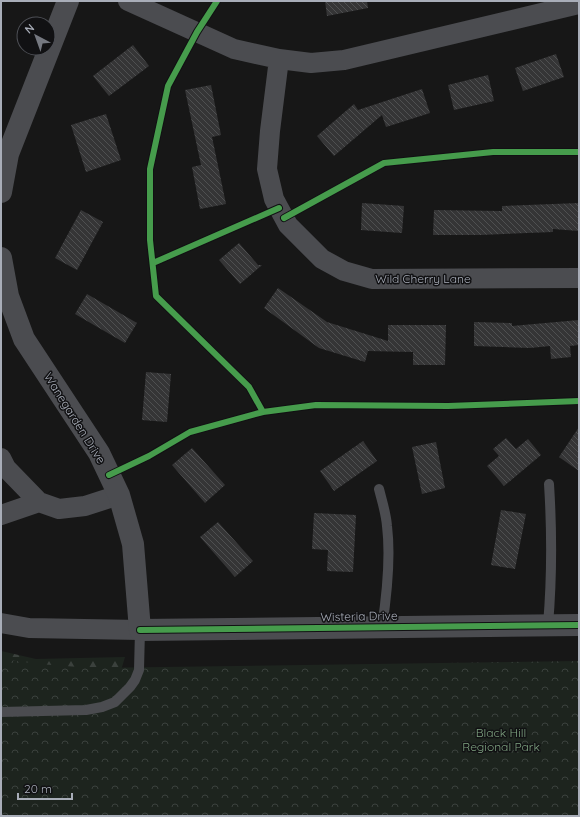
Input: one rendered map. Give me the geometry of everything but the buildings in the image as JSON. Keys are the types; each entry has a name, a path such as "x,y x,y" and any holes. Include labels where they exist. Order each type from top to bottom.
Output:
{"street":[{"path":"1,192 8,154 68,1"},
{"path":"128,1 234,49 279,59 310,63 344,60 579,4"},
{"name":"Wild Cherry Lane","path":"279,59 267,169 274,199 288,225 322,259 344,271 372,279 579,278"},
{"name":"Wanegarden Drive","path":"1,258 8,296 24,339 99,453 119,495 133,544 140,630"},
{"path":"1,458 6,468 38,502 59,509 85,506 119,495"},
{"path":"1,515 38,502"},
{"name":"Wisteria Drive","path":"1,623 29,628 140,630 579,624"}],"lane":[{"path":"548,625 552,521 550,484"},
{"path":"379,489 387,525 388,571 386,602 382,627"},
{"path":"1,712 86,710 102,707 115,702 130,687 139,670 140,630"}],"green space":[{"path":"1,651 36,659 125,657 116,687 1,690"},
{"name":"Black Hill Regional Park","path":"1,659 39,664 92,668 579,661 579,816 1,816"}],"cycle path":[{"path":"217,1 197,32 168,86 150,169 150,240 156,296 249,387 263,412"},
{"path":"284,218 384,163 493,152 579,152"},
{"path":"153,263 279,208"},
{"path":"109,475 149,456 190,432 263,412 316,405 448,406 579,401"},
{"path":"140,630 579,625"}]}
